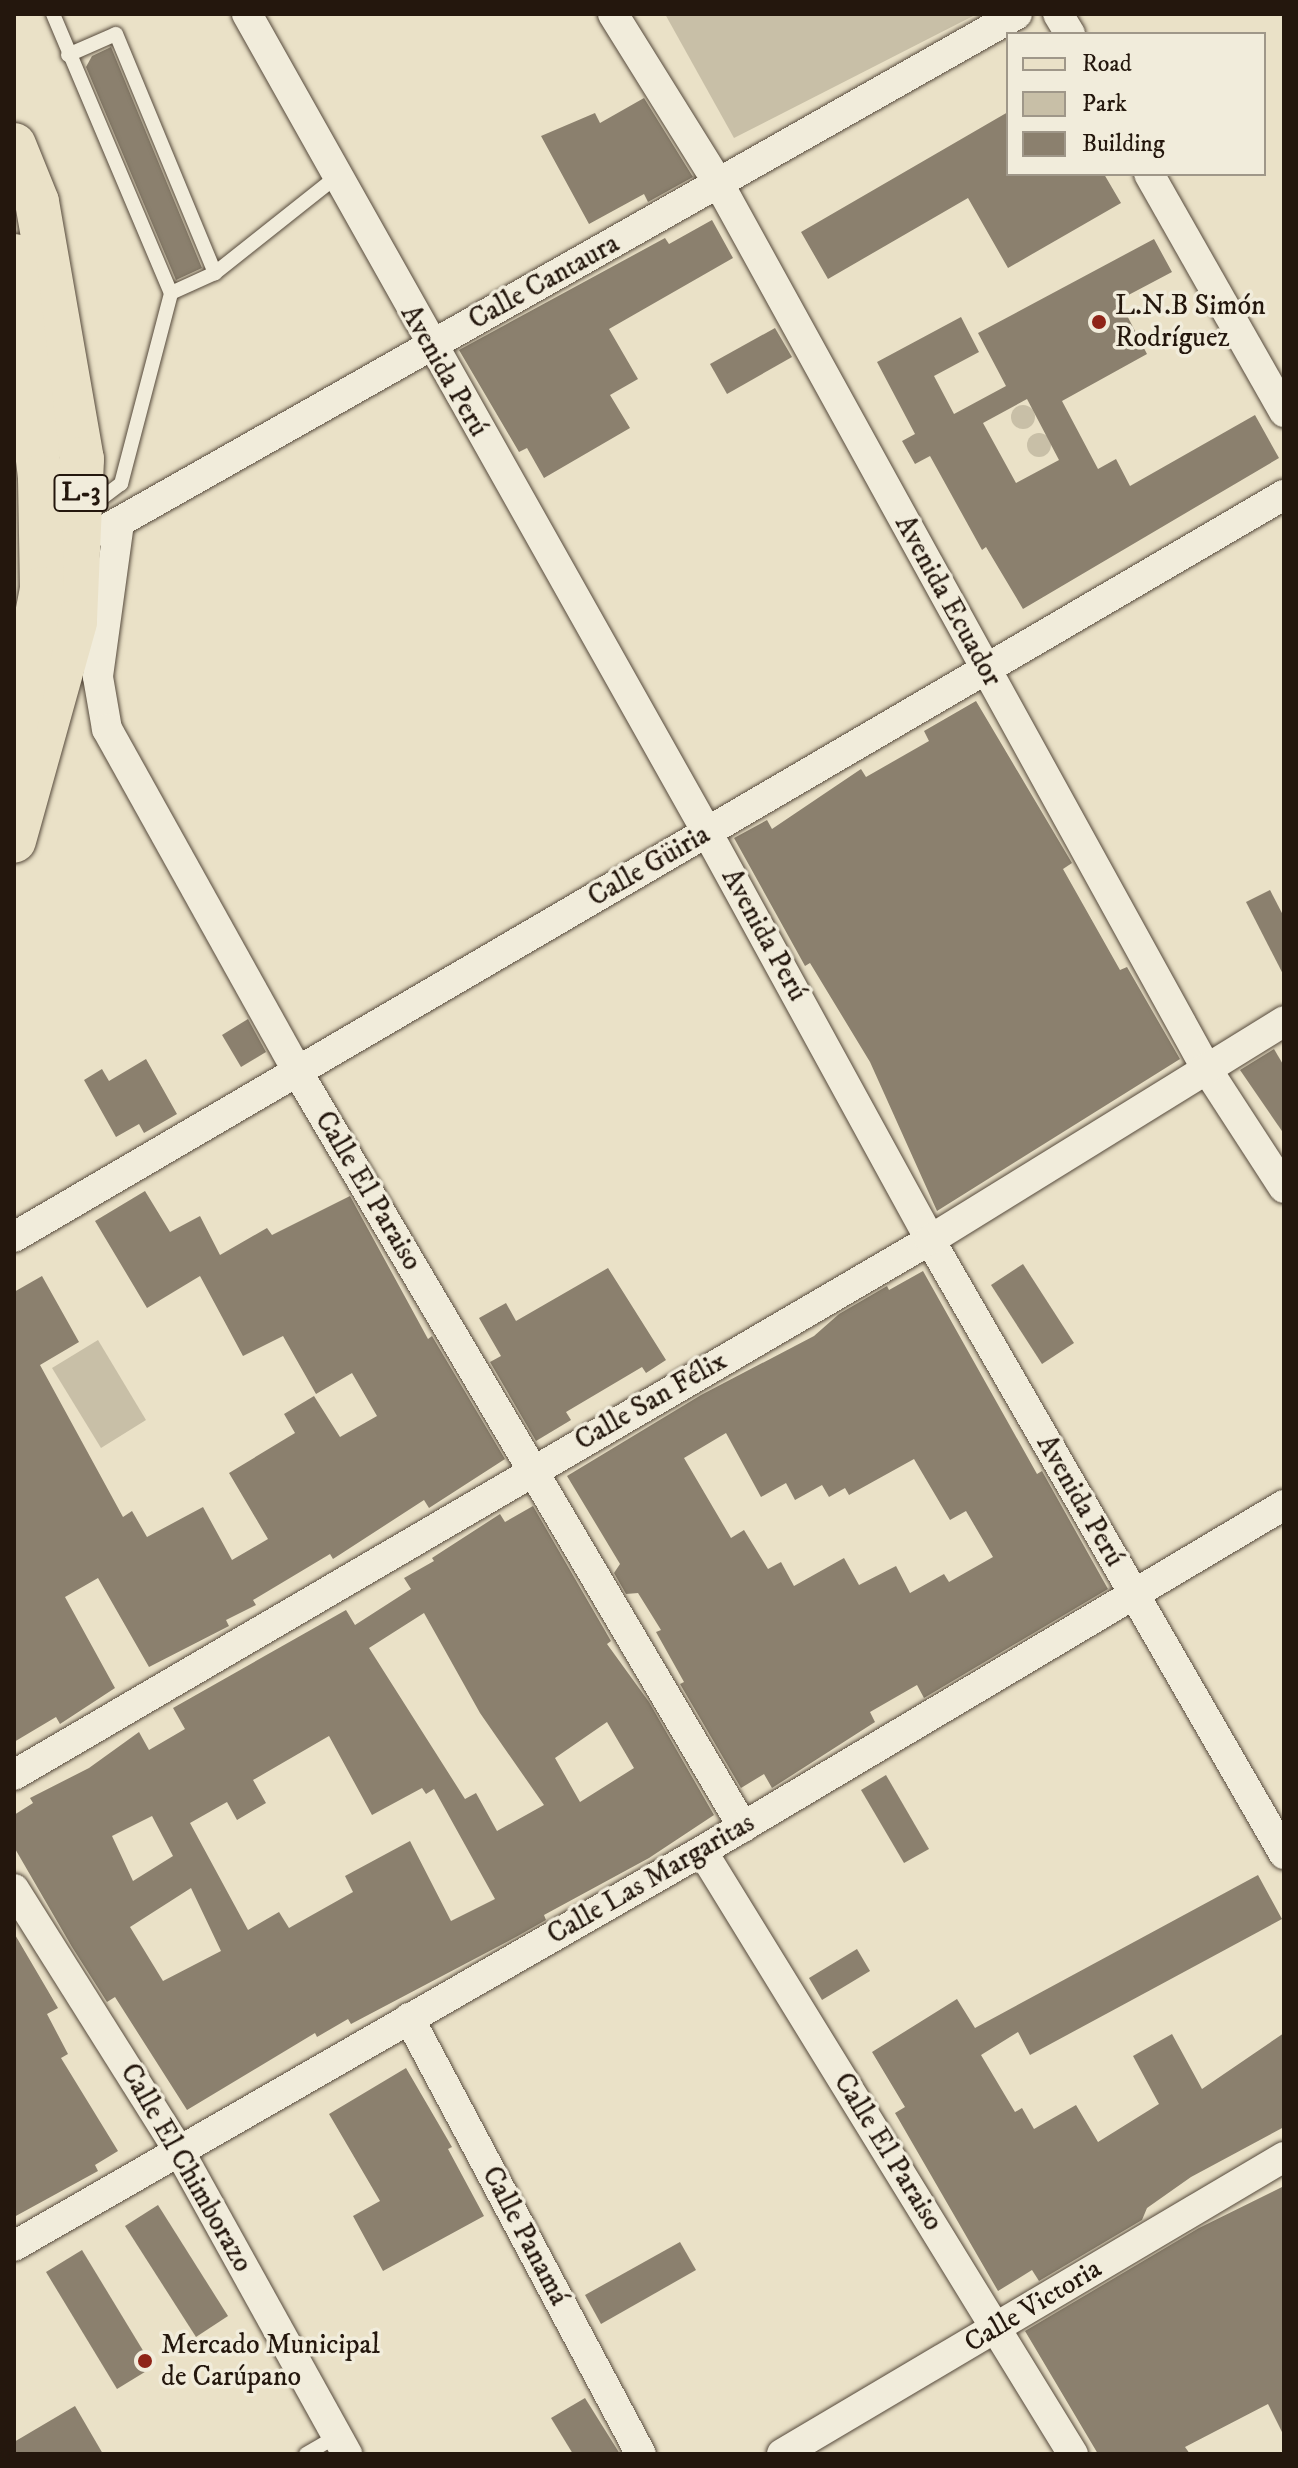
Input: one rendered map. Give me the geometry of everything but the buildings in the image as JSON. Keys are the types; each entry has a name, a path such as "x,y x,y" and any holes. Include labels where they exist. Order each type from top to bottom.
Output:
{"main road":[{"name":"L-3","path":"14,145 37,202 64,334 93,527 69,650 14,841"},
{"name":"L-3","path":"14,256 20,343 40,477 42,589 14,733"}],"street":[{"name":"Avenida Perú","path":"247,14 430,347 707,832 930,1240 1284,1854"},
{"name":"Avenida Ecuador","path":"613,14 719,184 1206,1068 1284,1188"},
{"name":"Calle Cantaura","path":"42,589 93,527 430,347 1017,14"},
{"path":"1058,14 1069,32"},
{"path":"1150,176 1284,412"},
{"name":"Calle Güiria","path":"14,1237 1284,495"},
{"name":"Calle El Paraiso","path":"93,527 98,677 107,729 297,1071 535,1469 743,1827"},
{"name":"Calle San Félix","path":"14,1775 930,1240 1284,1021"},
{"name":"Calle Las Margaritas","path":"14,2246 178,2149 702,1851 1284,1505"},
{"name":"Calle El Paraiso","path":"702,1851 1073,2454"},
{"name":"Calle El Chimborazo","path":"14,1889 178,2149 342,2445"},
{"name":"Calle Panamá","path":"409,2018 641,2454"},
{"name":"Calle Victoria","path":"782,2454 1284,2157"}],"lane":[{"path":"53,14 171,293 121,484 93,527"},
{"path":"68,55 116,34 215,273"},
{"path":"171,293 215,273 336,177"},
{"path":"306,2454 342,2445"}],"green space":[{"path":"665,14 977,14 734,138"},
{"path":"1023,405 1034,412 1035,417 1028,428 1023,429 1012,422 1011,417 1018,406"},
{"path":"1039,433 1048,436 1051,445 1048,454 1039,457 1030,454 1027,445 1030,436"},
{"path":"98,1340 146,1420 101,1448 52,1368"}],"place":[{"name":"L.N.B Simón Rodríguez","path":"1099,322"},
{"name":"Mercado Municipal de Carúpano","path":"145,2361"}]}
